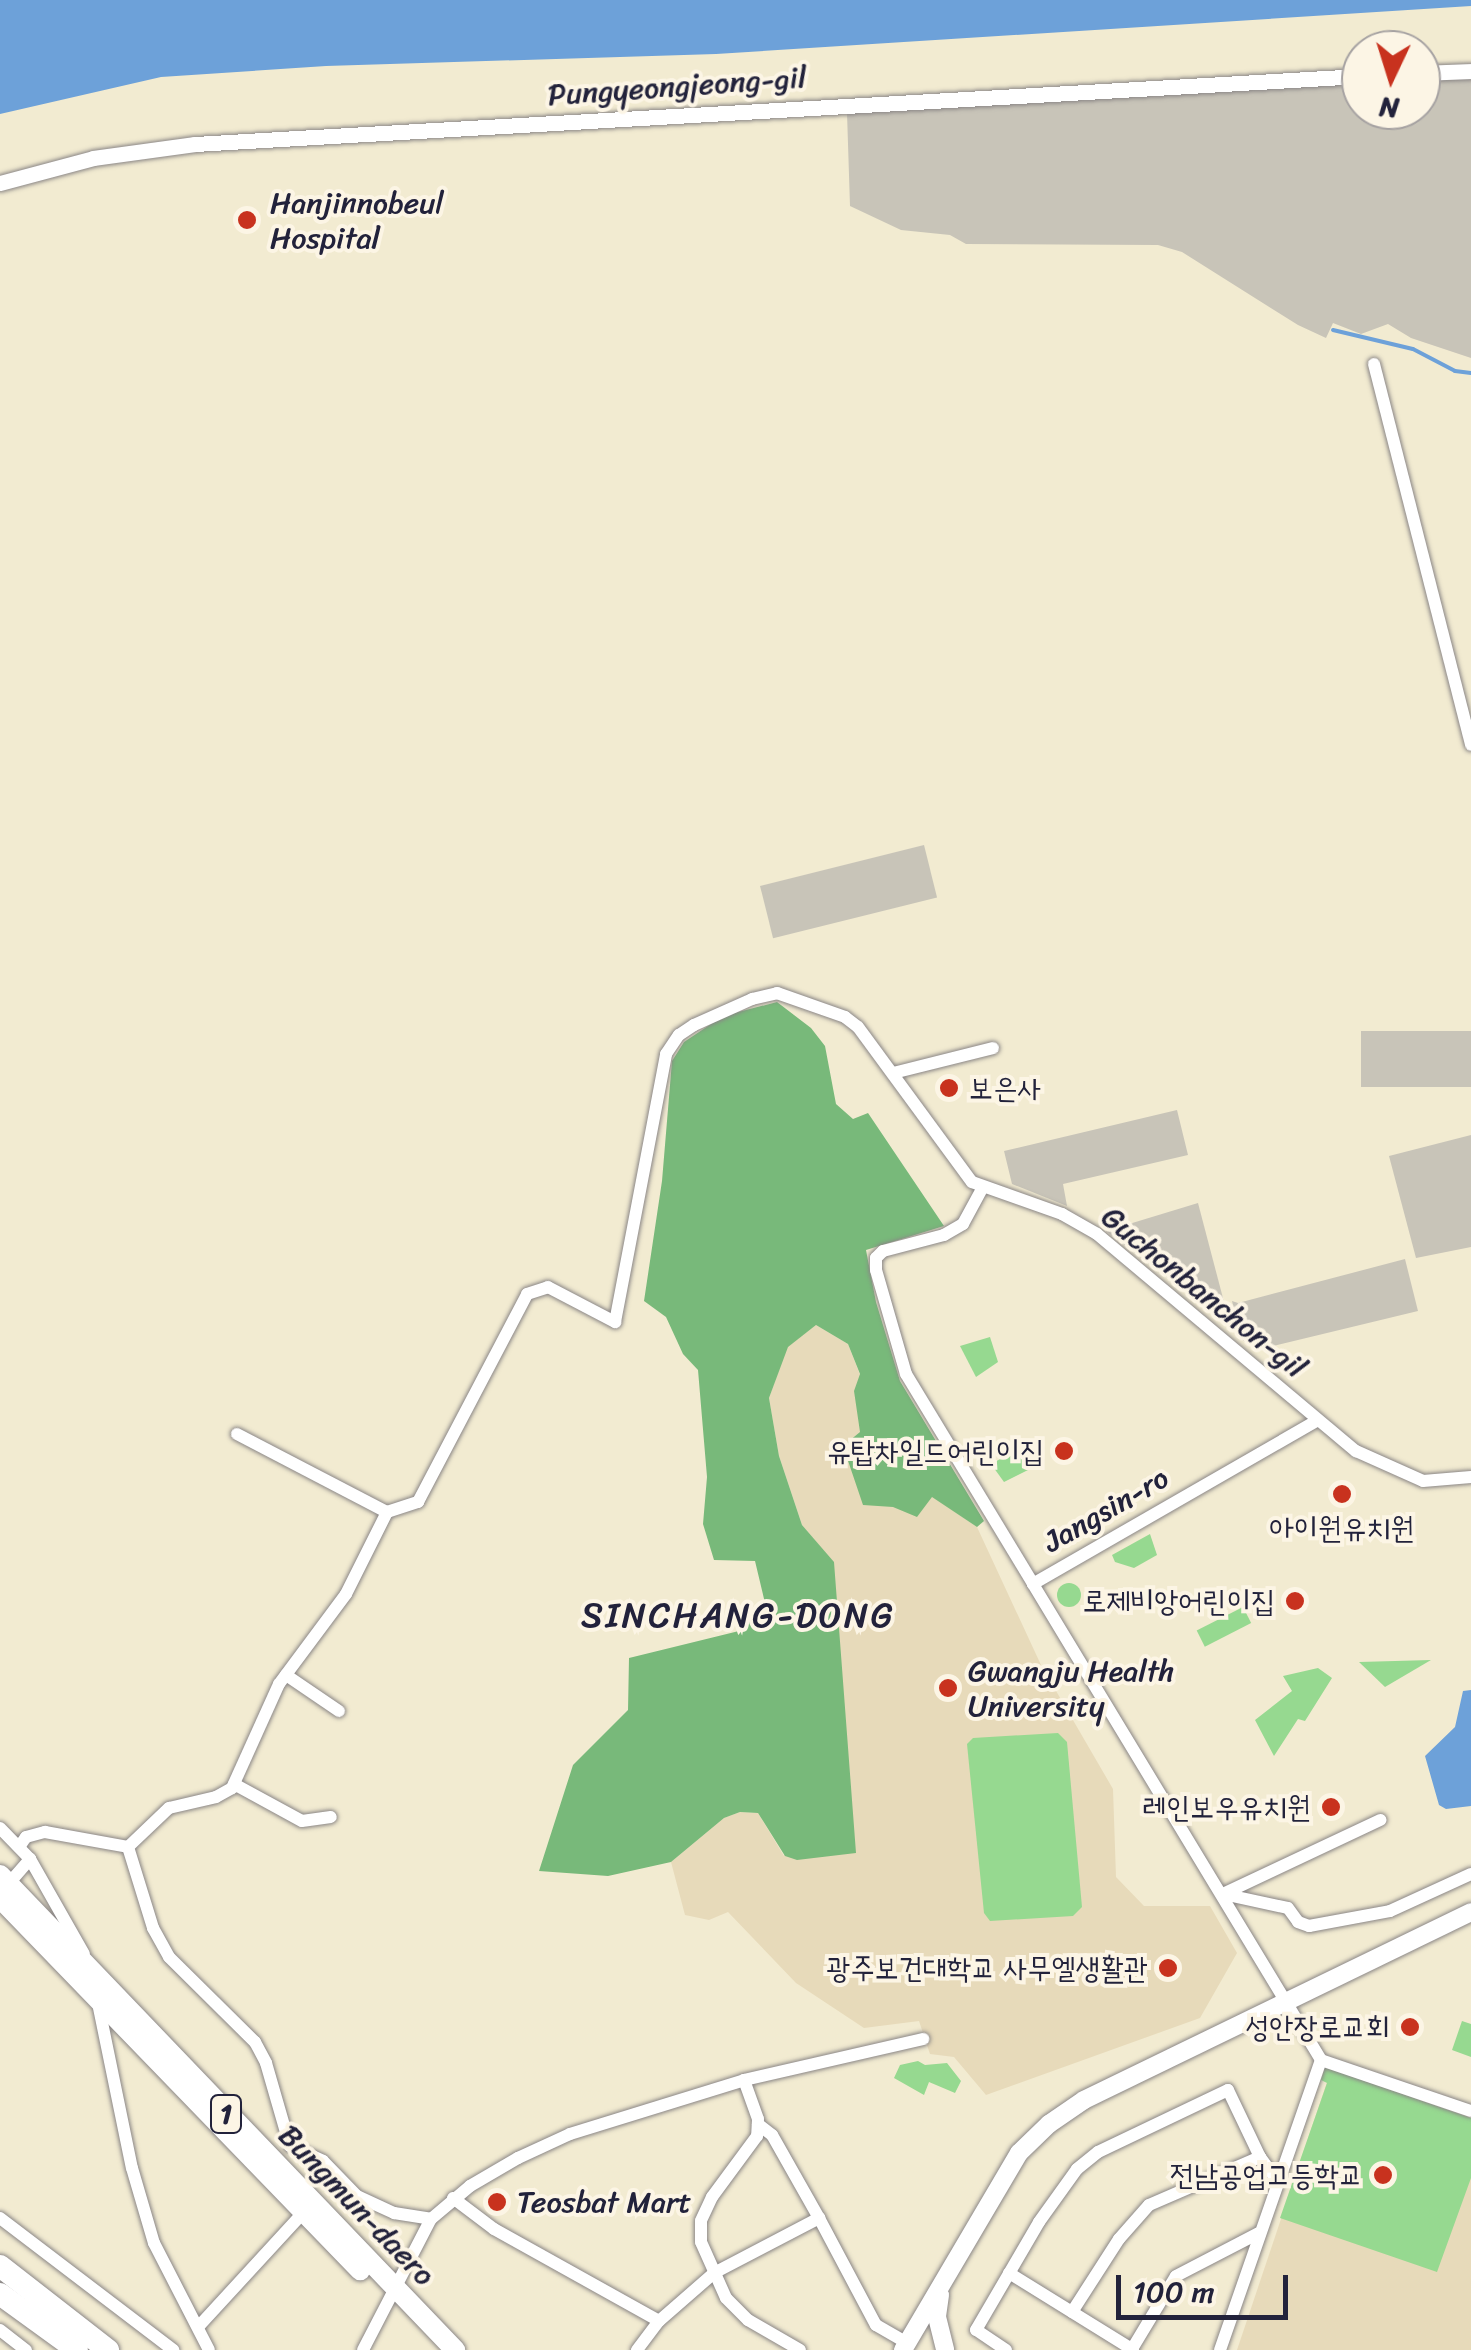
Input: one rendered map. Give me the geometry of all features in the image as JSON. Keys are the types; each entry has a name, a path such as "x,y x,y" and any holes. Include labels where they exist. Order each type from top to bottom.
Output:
{"highway":[{"path":"0,2266 108,2350"},
{"path":"0,2294 77,2350"},
{"path":"0,2303 33,2315"}],"main road":[{"name":"Bungmun-daero","path":"2,1888 97,1978 392,2295 437,2350"},
{"name":"Bungmun-daero","path":"2,1888 97,2001 304,2212 455,2350"},
{"path":"909,2348 941,2284 1018,2153 1049,2124 1084,2100 1471,1912"},
{"path":"941,2284 937,2317 945,2350"}],"street":[{"path":"1441,72 1471,70"},
{"name":"Pungyeongjeong-gil","path":"0,183 93,158 195,144 1341,77"},
{"path":"1374,364 1471,745"},
{"name":"Guchonbanchon-gil","path":"387,1512 418,1502 528,1294 548,1287 616,1322 666,1054 679,1035 722,1009 777,993 845,1018 893,1073 964,1174 983,1187 1062,1214 1097,1234 1365,1457 1424,1480 1471,1478"},
{"path":"893,1073 992,1048"},
{"path":"983,1187 964,1224 944,1235 883,1252 876,1258 876,1270 906,1374 1034,1584"},
{"name":"Jangsin-ro","path":"1318,1420 1034,1584 1289,2000 1321,2060"},
{"path":"128,1846 169,1808 226,1794 234,1784 286,1675 346,1594 387,1512 237,1434"},
{"path":"286,1675 339,1710"},
{"path":"234,1784 302,1821 331,1817"},
{"path":"1224,1894 1380,1820"},
{"path":"0,1828 30,1858 97,1978"},
{"path":"18,1847 26,1837 44,1832 128,1846"},
{"path":"128,1846 154,1928 169,1958 255,2042 271,2077 290,2146 323,2161 357,2196 394,2213 431,2219"},
{"path":"2,1888 30,1858"},
{"path":"1224,1894 1288,1908 1298,1922 1309,1926 1390,1911 1471,1874"},
{"path":"97,2001 132,2168 154,2242 209,2350"},
{"path":"363,2350 431,2219 454,2198 543,2144 744,2080 923,2038"},
{"path":"1220,2350 1321,2060 1471,2111"},
{"path":"744,2080 758,2124 757,2136 712,2197 701,2221 700,2242 726,2298 748,2320 800,2350"},
{"path":"1006,2350 976,2330 1078,2169 1098,2152 1228,2090 1260,2157 1278,2182"},
{"path":"758,2124 772,2135 876,2325 909,2348"},
{"path":"1072,2312 1134,2220 1149,2206 1260,2157"},
{"path":"454,2198 494,2229 660,2321"},
{"path":"199,2326 304,2212"},
{"path":"0,2218 173,2350"},
{"path":"637,2350 660,2321 714,2273 820,2218"},
{"path":"1010,2273 1133,2350 1176,2276 1259,2233"},
{"path":"0,2330 26,2350"}],"shaded area":[{"path":"1471,76 1471,358 1411,338 1388,324 1361,334 1333,323 1326,338 1298,325 1182,252 1158,245 966,244 950,235 901,230 850,206 847,113 1341,84 1341,130 1441,130 1441,78"},
{"path":"924,845 937,897 773,938 760,886"},
{"path":"1361,1031 1471,1031 1471,1087 1361,1087"},
{"path":"1177,1110 1188,1155 1063,1184 1067,1206 1012,1184 1004,1151"},
{"path":"1471,1135 1471,1247 1416,1258 1389,1156"},
{"path":"1198,1203 1224,1302 1214,1313 1106,1231"},
{"path":"1405,1259 1418,1311 1257,1350 1241,1339 1232,1301 1238,1303"},
{"name":"Gwangju Health University","path":"816,1325 848,1344 860,1375 932,1496 977,1527 1041,1665 1113,1789 1116,1877 1144,1906 1210,1906 1237,1953 1200,2018 986,2095 954,2057 930,2054 919,2021 864,2028 796,1983 728,1912 709,1920 685,1915 671,1862 724,1818 740,1812 758,1813 784,1856 834,1563 802,1525 779,1456 769,1398 787,1347"},
{"name":"전남공업고등학교","path":"1327,2082 1471,2132 1471,2350 1237,2350"}],"green space":[{"path":"777,1002 811,1028 825,1046 836,1104 853,1119 868,1113 944,1226 866,1250 876,1302 900,1381 984,1521 977,1527 932,1497 917,1517 893,1507 863,1505 843,1446 860,1432 854,1391 860,1374 848,1344 816,1325 788,1347 769,1398 779,1456 802,1525 834,1562 856,1853 797,1860 785,1856 758,1813 740,1812 724,1818 671,1862 608,1876 539,1871 573,1765 628,1710 629,1658 743,1630 765,1603 755,1561 714,1560 703,1524 707,1477 698,1370 683,1354 666,1317 644,1301 662,1181 672,1061 684,1042 723,1016"},
{"path":"990,1337 998,1362 976,1377 960,1346"},
{"path":"1017,1450 1030,1469 1004,1482 991,1464"},
{"path":"1150,1534 1157,1555 1134,1568 1115,1562 1112,1555"},
{"path":"1069,1583 1081,1595 1069,1607 1057,1595"},
{"path":"1243,1607 1251,1623 1205,1647 1197,1631"},
{"path":"1431,1660 1385,1687 1359,1662"},
{"path":"1318,1668 1332,1678 1305,1721 1298,1719 1274,1756 1255,1720 1292,1691 1283,1676"},
{"path":"1058,1733 1067,1742 1082,1907 1073,1916 990,1921 984,1913 967,1744 973,1738"},
{"path":"1462,2021 1471,2024 1471,2057 1452,2050"},
{"path":"918,2061 925,2065 947,2063 961,2081 955,2093 929,2082 924,2095 894,2078 900,2065"},
{"path":"1325,2067 1471,2118 1471,2178 1437,2272 1280,2218 1327,2083 1321,2080"}],"water":[{"path":"0,0 1471,0 1471,6 716,54 326,66 161,77 0,114"},
{"path":"1471,1690 1471,1806 1446,1809 1439,1805 1425,1756 1455,1727 1463,1691"}],"waterway":[{"path":"1333,330 1413,349 1455,371 1471,373"}],"place":[{"name":"Hanjinnobeul Hospital","path":"247,220"},
{"name":"보은사","path":"949,1088"},
{"name":"유탑차일드어린이집","path":"1064,1451"},
{"name":"아이원유치원","path":"1342,1494"},
{"name":"로제비앙어린이집","path":"1295,1601"},
{"name":"Gwangju Health University","path":"948,1688"},
{"name":"레인보우유치원","path":"1331,1807"},
{"name":"광주보건대학교 사무엘생활관","path":"1168,1968"},
{"name":"성안장로교회","path":"1410,2027"},
{"name":"전남공업고등학교","path":"1383,2175"},
{"name":"Teosbat Mart","path":"497,2202"}],"district":[{"name":"SINCHANG-DONG","path":"738,1615"}]}
